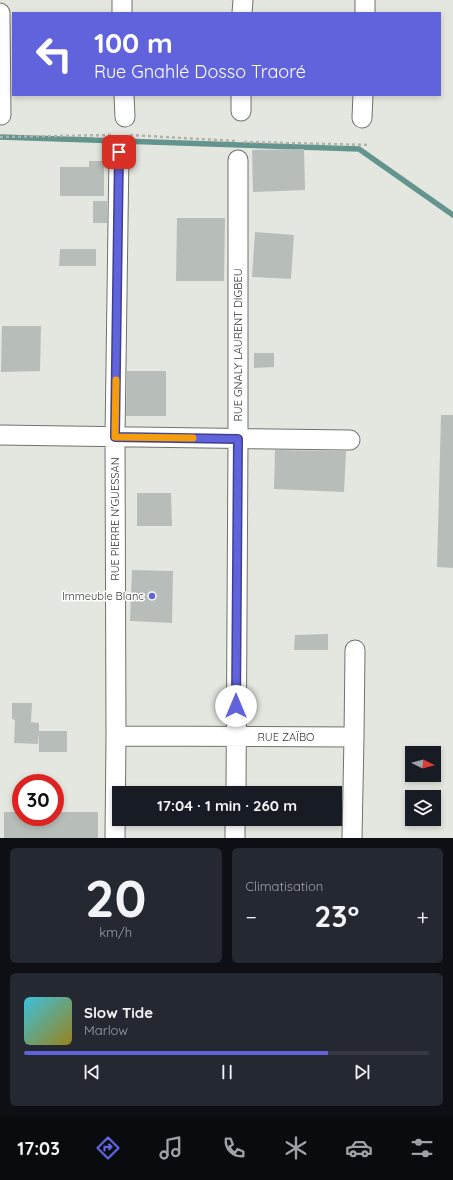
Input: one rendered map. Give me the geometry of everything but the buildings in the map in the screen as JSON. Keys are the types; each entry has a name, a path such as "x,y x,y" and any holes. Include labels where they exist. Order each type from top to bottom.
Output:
{"street":[{"path":"122,0 122,12"},
{"path":"242,12 243,0"},
{"path":"365,0 365,12"},
{"path":"0,13 1,115"},
{"path":"124,96 126,126"},
{"path":"362,118 363,96"},
{"name":"RUE PIERRE N'GUESSAN","path":"115,838 115,437 119,152"},
{"name":"RUE GNALY LAURENT DIGBEU","path":"236,786 238,160"},
{"path":"0,435 350,440"},
{"path":"352,838 355,650"},
{"name":"RUE ZAÏBO","path":"116,736 236,738 354,737"},
{"path":"235,826 235,838"}],"path":[{"path":"126,126 238,142 370,145"},
{"path":"0,137 112,135"}],"waterway":[{"path":"0,137 359,149 453,215"}],"slow traffic":[{"path":"116,380 115,437 193,438"}],"place":[{"name":"Immeuble Blanc","path":"152,596"}],"route":[{"path":"119,152 115,437 238,439 236,706"}]}
